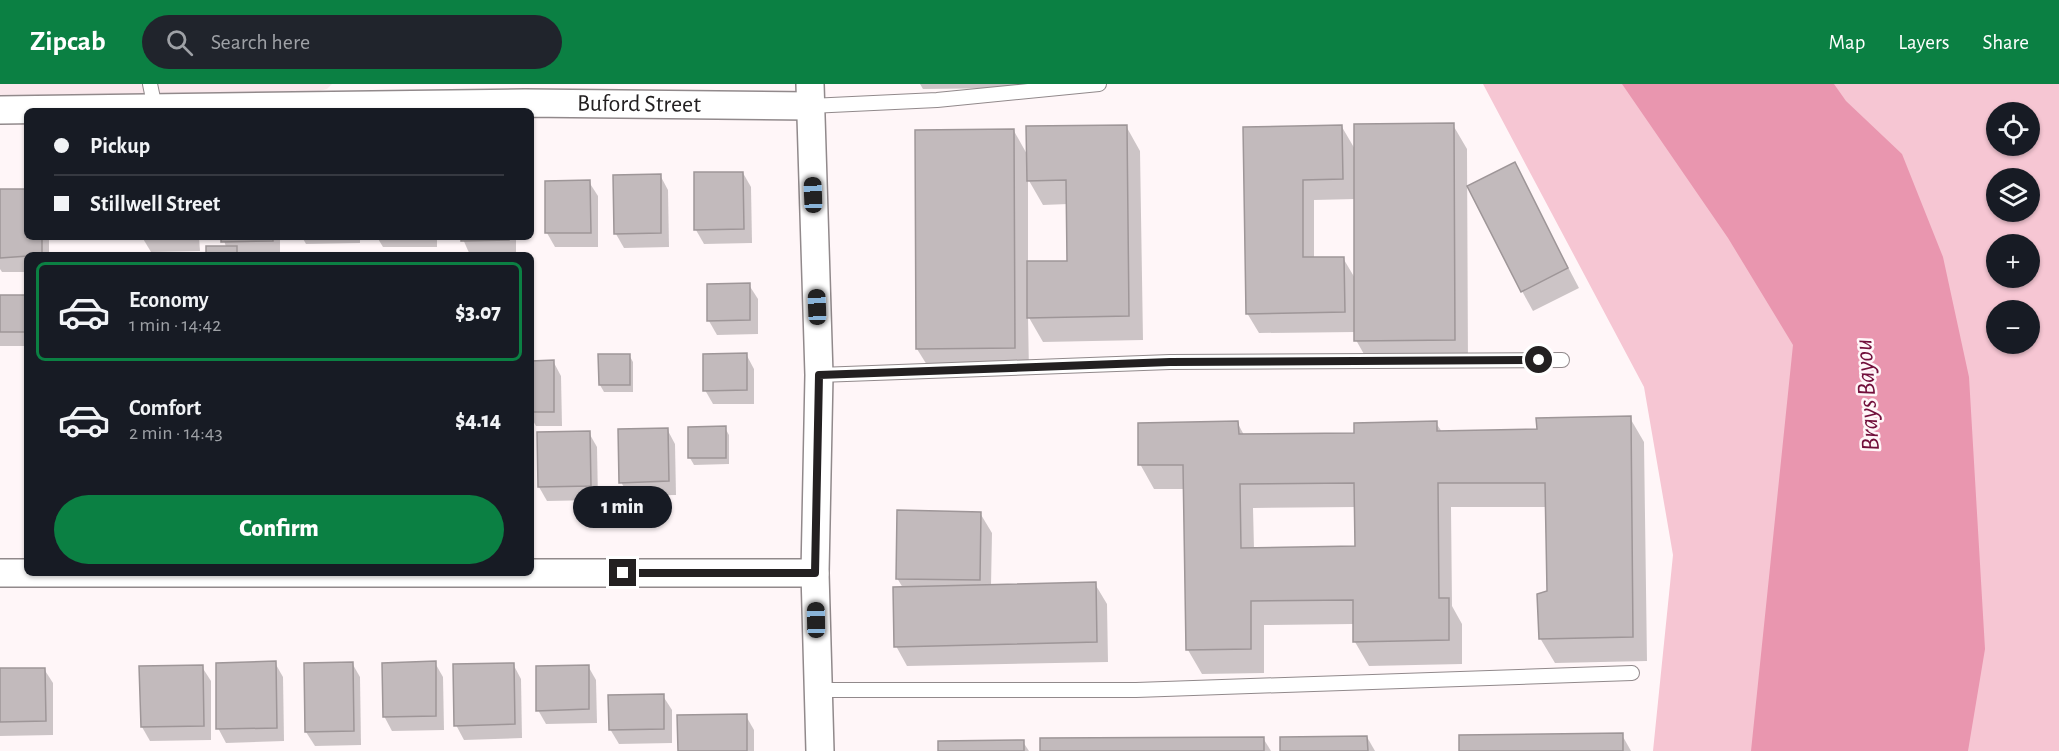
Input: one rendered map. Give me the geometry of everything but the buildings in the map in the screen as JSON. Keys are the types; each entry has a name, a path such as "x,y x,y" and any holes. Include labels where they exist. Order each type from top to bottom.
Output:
{"street":[{"name":"Buford Street","path":"0,110 152,96 351,95 525,103 810,95"},
{"path":"810,95 819,375 815,573 820,751"},
{"path":"0,573 24,573"},
{"path":"534,573 815,573"}],"lane":[{"path":"810,95 937,100 1099,84"},
{"path":"819,375 1170,362 1563,360"},
{"path":"818,690 1136,690 1632,673"}],"shaded area":[{"path":"0,84 332,84 327,89 319,91 0,97"},
{"path":"1483,84 2059,84 2059,751 1653,751 1673,555 1644,387"}],"water":[{"name":"Brays Bayou","path":"1622,84 1834,84 1846,101 1902,154 1943,257 1969,377 1985,649 1968,751 1751,751 1793,345 1728,238"}],"route":[{"path":"623,573 815,573 819,375 1170,362 1539,360"}]}
